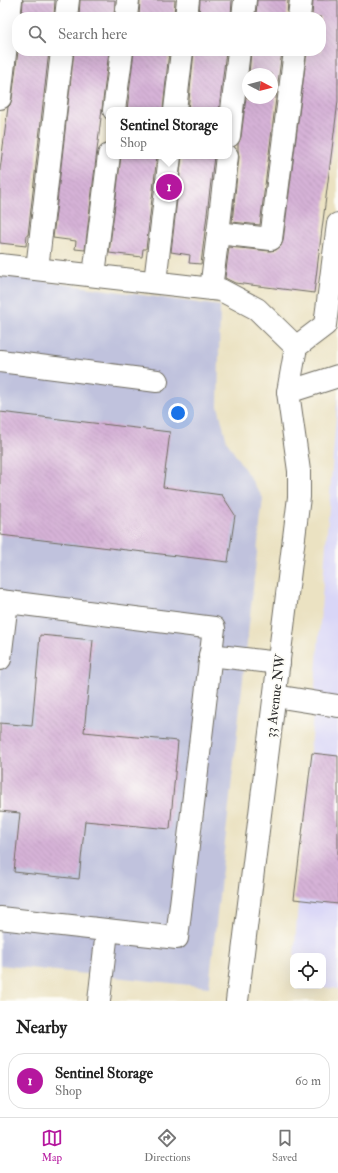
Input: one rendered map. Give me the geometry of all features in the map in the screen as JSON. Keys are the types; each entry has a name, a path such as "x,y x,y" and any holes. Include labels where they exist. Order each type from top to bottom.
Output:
{"street":[{"path":"0,98 11,0"},
{"path":"67,12 68,0"},
{"path":"127,12 128,0"},
{"path":"187,12 188,0"},
{"path":"244,12 245,0"},
{"path":"300,12 301,0"},
{"path":"37,269 61,56"},
{"path":"114,107 121,56"},
{"path":"175,107 181,56"},
{"path":"232,110 238,56"},
{"path":"218,233 271,239 294,56"},
{"path":"94,276 109,159"},
{"path":"155,282 170,159"},
{"path":"211,289 227,159"},
{"path":"0,265 221,290 257,309 296,347 324,325 338,224"},
{"name":"33 Avenue NW","path":"237,1001 299,497 300,471 288,392 296,347"},
{"path":"0,361 157,381"},
{"path":"288,392 338,376"},
{"path":"0,659 4,601 214,628 177,938 0,918"},
{"path":"210,655 279,663"},
{"path":"275,696 338,706"},
{"path":"99,1001 107,931"}],"shaded area":[{"path":"0,275 220,306 218,406 227,442 263,498 209,987 0,965"},
{"path":"338,391 338,989 326,988 326,953 294,953"}],"building":[{"path":"23,0 55,0 54,12 22,12"},
{"path":"80,0 115,0 114,12 79,12"},
{"path":"140,0 175,0 174,12 139,12"},
{"path":"200,0 232,0 231,12 199,12"},
{"path":"257,0 288,0 287,12 256,12"},
{"path":"313,0 338,0 338,101 314,293 235,283 225,278 229,247 270,251 276,250 281,246 283,241 306,56 326,56 326,12 312,12"},
{"path":"17,56 48,56 26,246 0,243 0,170 8,107 12,99"},
{"path":"73,56 108,56 85,250 75,249 76,241 53,238"},
{"path":"133,56 168,56 163,107 127,107"},
{"path":"193,56 225,56 219,107 188,107"},
{"path":"251,56 281,56 278,83 278,68 250,68"},
{"path":"245,104 275,104 260,225 232,222 239,157 238,144 241,137"},
{"path":"121,159 157,159 146,249 143,249 142,257 109,253"},
{"path":"182,159 214,159 201,264 189,263 190,255 171,252"},
{"path":"0,412 170,432 163,487 222,495 235,515 228,562 0,535"},
{"path":"40,635 93,640 84,732 178,741 170,829 85,821 79,879 14,872 20,813 0,811 0,723 32,726"},
{"path":"312,753 338,756 338,904 294,899"}],"place":[{"name":"Sentinel Storage","path":"169,187"}]}
